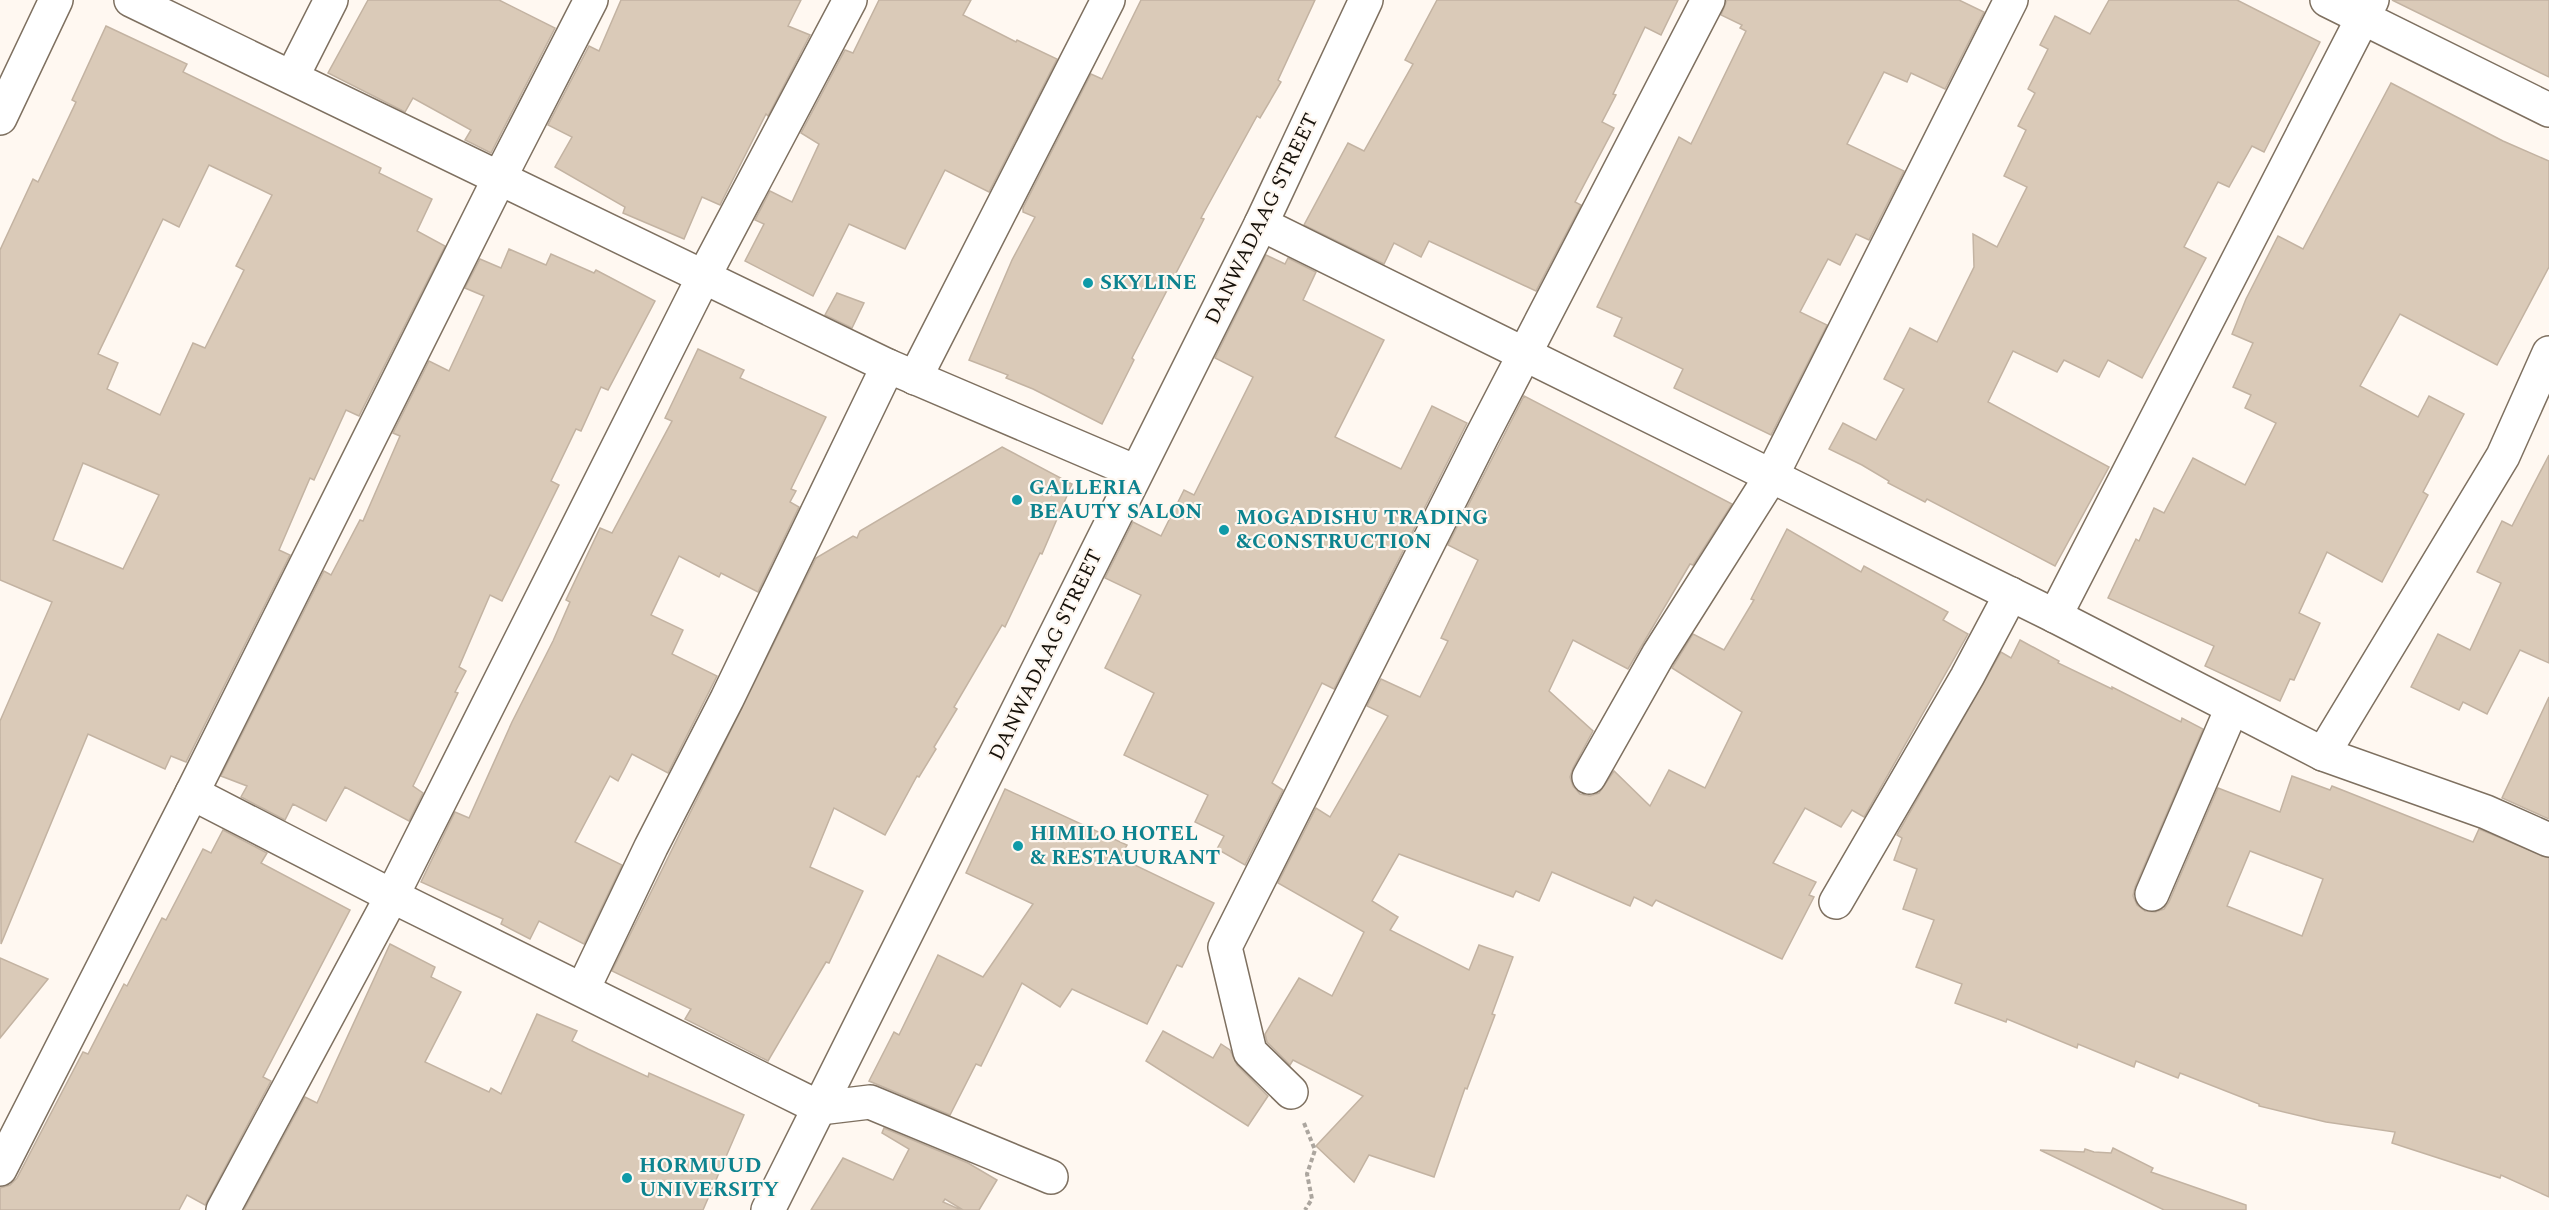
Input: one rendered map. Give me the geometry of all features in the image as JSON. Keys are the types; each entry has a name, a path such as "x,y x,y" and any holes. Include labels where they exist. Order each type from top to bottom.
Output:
{"street":[{"path":"0,118 56,0"},
{"path":"131,0 902,372 1136,472"},
{"path":"292,77 331,0"},
{"path":"0,1169 591,0"},
{"path":"223,1210 392,896 704,276 850,0"},
{"path":"583,989 651,846 728,699 902,372 1108,0"},
{"name":"DANWADAAG STREET","path":"768,1210 1261,224 1366,0"},
{"path":"1291,1092 1250,1052 1225,947 1482,436 1708,0"},
{"path":"1589,777 1658,655 1772,475 2011,0"},
{"path":"2328,0 2368,9 2549,110"},
{"path":"2055,616 2368,9"},
{"path":"1261,224 2011,594 2323,754 2486,812 2549,840"},
{"path":"2323,754 2503,456 2549,353"},
{"path":"1836,902 1934,735 2011,594"},
{"path":"2152,894 2232,708"},
{"path":"192,793 392,896 820,1108 870,1102 1052,1177"}],"path":[{"path":"1291,1092 1315,1150 1307,1174 1312,1199 1305,1210"}],"building":[{"path":"368,0 499,0 555,28 491,153 465,140 471,130 413,98 405,112 328,73"},
{"path":"621,0 801,0 788,26 810,35 768,116 766,114 720,205 702,197 684,239 623,213 625,207 555,167 572,137 548,125 589,46 599,51"},
{"path":"879,0 971,0 963,15 1016,42 1017,40 1057,59 989,192 945,170 905,249 849,224 813,296 745,261 764,224 755,220 770,191 792,202 819,144 801,133 845,50 853,53"},
{"path":"1141,0 1315,0 1278,80 1281,82 1260,118 1257,116 1201,218 1204,219 1132,358 1134,360 1102,424 1006,378 1008,375 969,360 1012,260 1035,217 1023,212 1023,208 1091,74 1102,79"},
{"path":"1437,0 1678,0 1661,35 1645,27 1602,122 1614,128 1575,202 1581,205 1536,291 1429,241 1421,257 1394,243 1384,264 1304,225 1348,143 1364,151 1413,64 1405,60"},
{"path":"1727,0 1959,0 1984,12 1945,89 1911,73 1907,82 1884,72 1847,144 1904,171 1869,240 1856,234 1840,265 1828,259 1800,312 1827,325 1771,435 1674,388 1683,369 1614,336 1622,318 1597,307 1679,137 1691,144 1746,31 1740,28 1742,25 1721,15"},
{"path":"2109,0 2237,0 2320,42 2264,152 2252,146 2229,187 2218,182 2184,247 2206,258 2142,378 2108,360 2099,377 2064,360 2057,372 2013,351 1988,402 2109,467 2055,566 1927,499 1925,502 1888,483 1889,481 1862,465 1829,449 1843,423 1876,440 1904,389 1884,379 1910,328 1937,342 1974,267 1973,234 1997,247 2027,187 2004,176 2026,130 2018,126 2035,93 2028,89 2048,49 2040,45 2055,16 2090,34"},
{"path":"2392,0 2549,0 2549,77"},
{"path":"106,26 187,64 183,72 381,168 379,173 432,199 417,231 445,246 359,416 346,410 314,480 310,478 279,550 290,555 186,762 171,756 165,769 88,734 1,944 0,721 52,602 0,580 0,250 33,179 38,182 76,102 72,100","holes":["209,165 272,195 236,266 244,270 205,348 193,343 160,415 107,389 118,363 98,354 163,219 179,227","83,463 159,495 123,569 53,540"]},
{"path":"2391,83 2503,141 2549,161 2549,267 2497,365 2400,314 2360,386 2418,417 2429,396 2464,414 2423,492 2428,495 2382,582 2327,552 2299,613 2320,623 2294,680 2290,679 2280,701 2205,666 2214,646 2108,598 2136,539 2139,541 2154,508 2164,513 2193,458 2245,485 2276,423 2245,408 2251,395 2233,387 2253,343 2232,334 2246,299 2278,236 2303,249"},
{"path":"509,249 546,265 551,254 594,273 596,270 655,301 608,390 601,387 581,431 576,429 551,481 559,485 502,601 490,595 459,667 466,671 455,692 458,693 413,786 423,793 409,821 345,787 326,821 293,804 285,820 241,797 247,786 221,776 324,571 331,575 360,520 363,521 400,436 393,433 429,361 449,371 484,296 465,288 480,259 501,268"},
{"path":"1266,255 1285,264 1288,258 1316,272 1303,300 1384,340 1335,437 1401,469 1432,406 1467,423 1334,689 1322,683 1272,783 1283,790 1245,865 1217,849 1224,836 1195,822 1208,795 1124,755 1154,693 1105,668 1141,595 1105,578 1133,522 1161,536 1184,490 1194,495 1253,377 1215,358"},
{"path":"837,293 864,303 852,328 825,315"},
{"path":"698,349 744,370 740,378 826,417 791,489 796,491 790,502 799,507 758,592 721,573 719,577 679,556 651,615 683,630 672,654 717,676 668,773 632,754 618,781 610,776 575,842 622,865 584,944 539,921 530,939 501,924 503,919 421,882 455,812 469,818 512,722 553,641 570,602 566,600 600,528 612,533 672,421 665,418"},
{"path":"1524,396 1732,504 1693,565 1690,564 1628,669 1573,640 1549,691 1593,731 1570,777 1573,786 1580,794 1590,796 1599,793 1614,771 1650,806 1669,770 1705,788 1742,712 1672,668 1693,634 1724,650 1754,600 1751,599 1787,529 1861,572 1864,566 1948,612 1943,620 1968,634 1864,817 1852,810 1841,827 1805,808 1773,863 1816,882 1809,895 1814,897 1782,959 1656,900 1652,906 1634,897 1630,906 1552,872 1539,901 1516,891 1513,897 1399,854 1372,901 1398,917 1390,930 1469,970 1479,945 1513,957 1492,1014 1495,1015 1467,1089 1465,1088 1434,1177 1369,1155 1354,1182 1316,1146 1363,1096 1293,1060 1290,1065 1267,1042 1265,1034 1299,978 1332,996 1364,932 1278,883 1316,808 1330,817 1388,716 1367,706 1381,679 1420,697 1448,641 1441,638 1478,560 1448,545"},
{"path":"1002,447 1072,484 1042,554 1040,553 1005,627 1002,625 954,707 957,709 934,747 936,749 919,777 917,776 885,835 834,808 810,867 863,891 829,963 826,962 768,1061 685,1019 691,1009 612,971 816,558 853,536 857,538 860,531"},
{"path":"2549,455 2549,663 2520,650 2487,714 2463,702 2459,710 2411,687 2438,634 2470,650 2501,583 2477,572 2502,521 2512,526"},
{"path":"2020,640 2059,661 2058,663 2181,722 2182,718 2203,729 2135,887 2133,896 2137,905 2145,911 2155,912 2164,909 2169,902 2218,788 2280,812 2292,776 2330,790 2332,786 2473,842 2479,829 2549,858 2549,1197 2501,1175 2500,1178 2392,1143 2395,1132 2326,1122 2259,1106 2259,1104 2180,1073 2178,1078 2136,1061 2134,1067 2078,1044 2077,1048 2007,1019 2006,1022 1955,1003 1962,984 1916,967 1934,920 1903,909 1917,869 1894,860 1902,838 1897,835 2001,652 2011,658","holes":["2250,851 2323,879 2302,936 2227,906"]},
{"path":"2549,697 2549,819 2502,798"},
{"path":"1005,789 1127,845 1120,858 1214,903 1182,967 1177,965 1147,1024 1072,989 1060,1007 1022,983 981,1066 976,1064 950,1115 869,1081 894,1032 899,1035 938,955 983,977 1033,904 966,873"},
{"path":"223,830 267,853 261,863 350,910 263,1077 271,1081 205,1205 187,1195 179,1210 0,1210 0,1188 10,1185 17,1178 83,1052 88,1054 124,984 127,986 162,918 166,920 203,849 211,853"},
{"path":"390,944 435,967 431,977 461,992 425,1062 489,1092 491,1088 501,1094 537,1014 577,1031 572,1041 588,1049 648,1077 649,1073 744,1115 703,1210 244,1210 305,1097 317,1103"},
{"path":"0,958 48,979 0,1038"},
{"path":"1163,1031 1213,1058 1221,1044 1230,1050 1237,1065 1268,1096 1248,1126 1146,1061"},
{"path":"884,1128 968,1163 997,1180 979,1210 963,1210 945,1199 943,1202 961,1210 811,1210 843,1158 893,1180 909,1149 882,1133"},
{"path":"2113,1148 2153,1168 2151,1172 2246,1205 2246,1210 2164,1210 2040,1150 2084,1152 2085,1149 2111,1153"}],"place":[{"name":"SKYLINE","path":"1088,283"},
{"name":"GALLERIA BEAUTY SALON","path":"1017,500"},
{"name":"MOGADISHU TRADING &CONSTRUCTION","path":"1224,530"},
{"name":"HIMILO HOTEL & RESTAUURANT","path":"1018,846"},
{"name":"HORMUUD UNIVERSITY","path":"627,1178"}]}
